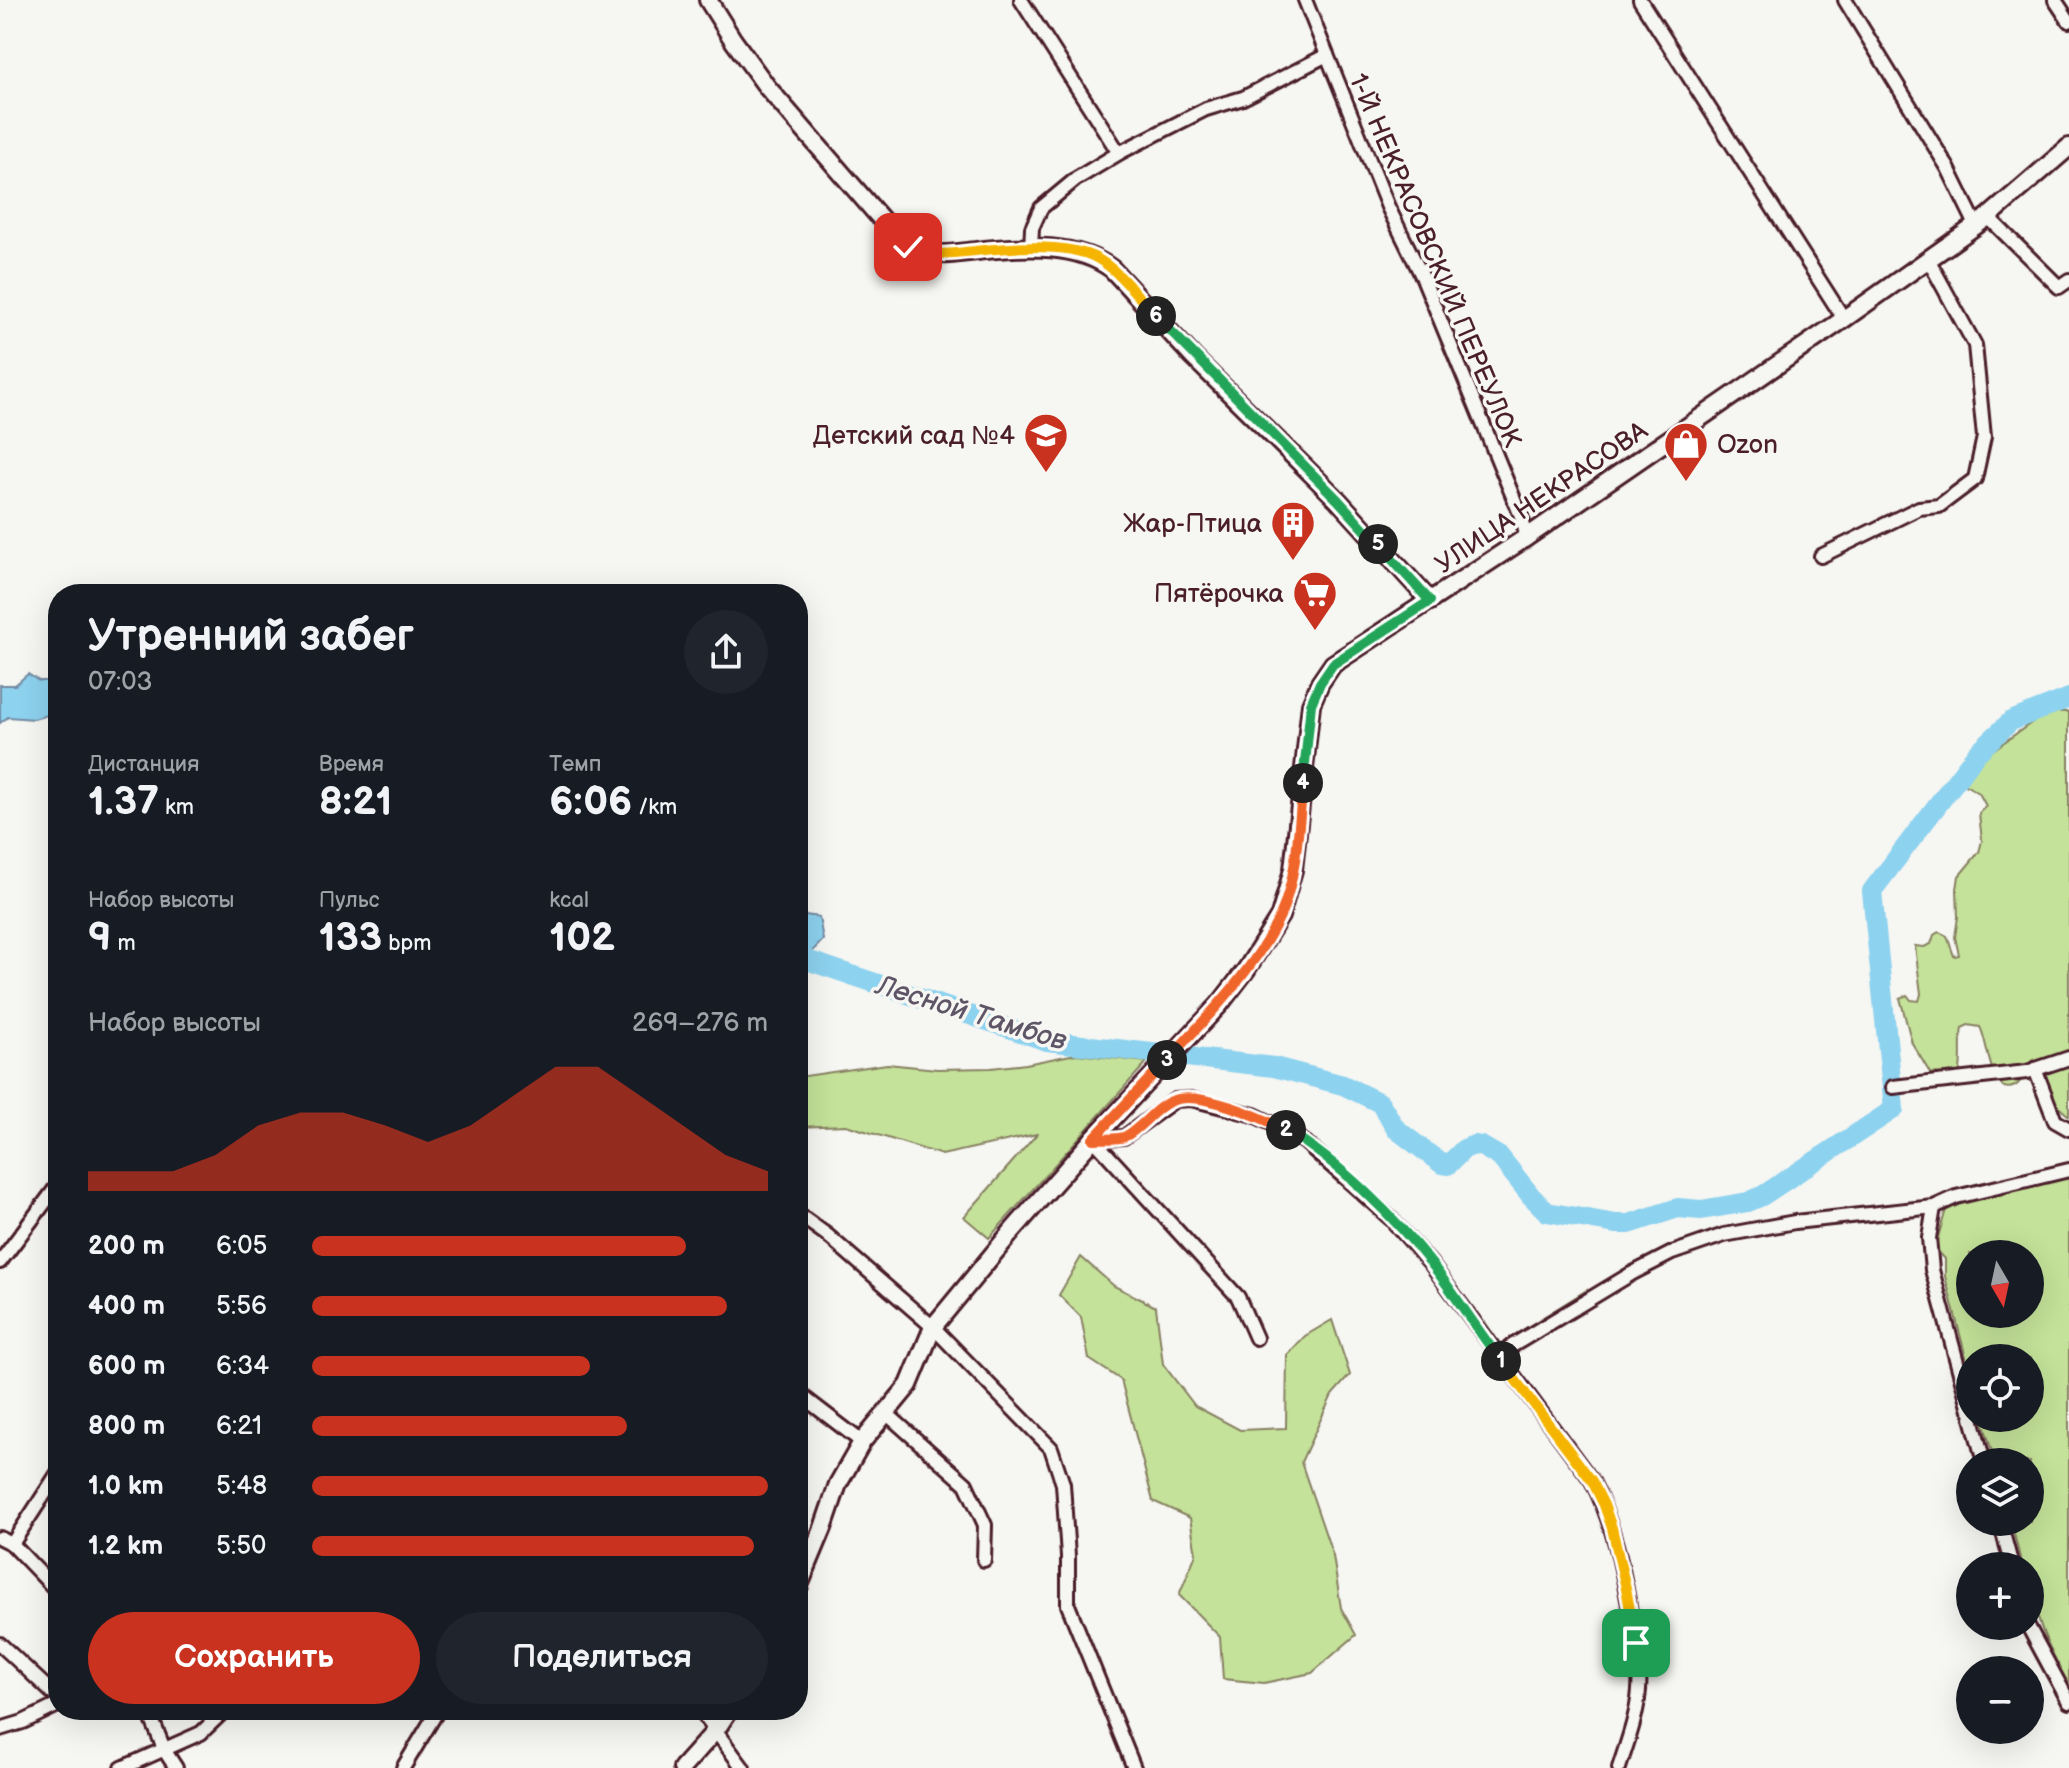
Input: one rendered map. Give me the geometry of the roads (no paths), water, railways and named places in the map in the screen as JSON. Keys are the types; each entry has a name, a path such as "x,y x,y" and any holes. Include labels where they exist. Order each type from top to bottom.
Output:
{"street":[{"path":"708,0 767,87 901,242 916,251 933,255 1031,248 1079,252 1099,260 1112,269 1194,358 1338,500 1430,601"},
{"path":"1021,0 1119,153"},
{"name":"1-Й НЕКРАСОВСКИЙ ПЕРЕУЛОК","path":"1305,0 1388,207 1423,278 1527,537"},
{"path":"1640,0 1844,319"},
{"path":"1845,0 1982,221 2064,284"},
{"path":"2055,0 2069,21"},
{"path":"1031,248 1036,215 1047,201 1076,179 1119,153 1206,109 1243,98 1327,55"},
{"name":"УЛИЦА НЕКРАСОВА","path":"808,1564 838,1484 862,1442 909,1385 933,1327 1093,1139 1219,1005 1246,970 1280,916 1293,870 1311,704 1333,664 1527,537 1844,319 1982,221 2069,147"},
{"path":"1821,556 1919,508 1939,506 1975,479 1984,437 1975,345 1928,259"},
{"path":"1893,1087 2035,1069 2069,1058"},
{"path":"2035,1069 2055,1121 2069,1129"},
{"path":"1093,1139 1124,1137 1175,1100 1191,1099 1254,1115 1288,1131 1329,1162 1391,1219 1431,1264 1592,1481 1612,1528 1636,1643 1639,1688 1633,1723 1619,1768"},
{"path":"1093,1139 1238,1297 1256,1338"},
{"path":"1497,1355 1631,1274 1672,1253 1724,1235 1795,1222 1934,1207 1956,1197 2069,1170"},
{"path":"0,1262 48,1198"},
{"path":"1934,1207 1929,1238 1932,1270 1956,1358"},
{"path":"808,1221 933,1327 1051,1448 1063,1484 1068,1605 1134,1768"},
{"path":"808,1401 862,1442"},
{"path":"886,1413 966,1484 985,1525 984,1560"},
{"path":"48,1486 6,1541 48,1582"},
{"path":"2036,1640 2069,1702"},
{"path":"0,1644 48,1689"},
{"path":"0,1729 48,1710"},
{"path":"152,1720 176,1768"},
{"path":"122,1768 201,1733 215,1720"},
{"path":"403,1768 432,1720"},
{"path":"708,1720 743,1768"},
{"path":"682,1768 722,1720"}],"water":[{"path":"28,674 39,681 48,681 48,715 34,719 8,717 0,723 0,685 15,685"},
{"path":"808,915 819,917 823,940 808,956"}],"waterway":[{"name":"Лесной Тамбов","path":"808,960 1047,1041 1274,1067 1343,1085 1380,1103 1396,1129 1442,1164 1448,1165 1464,1149 1474,1145 1500,1157 1547,1212 1629,1224 1678,1208 1701,1210 1748,1202 1762,1196 1894,1109 1872,891 1977,753 2011,721 2069,698"}],"place":[{"name":"Детский сад №4","path":"1046,474"},
{"name":"Ozon","path":"1686,483"},
{"name":"Жар-Птица","path":"1293,562"},
{"name":"Пятёрочка","path":"1315,632"}]}
